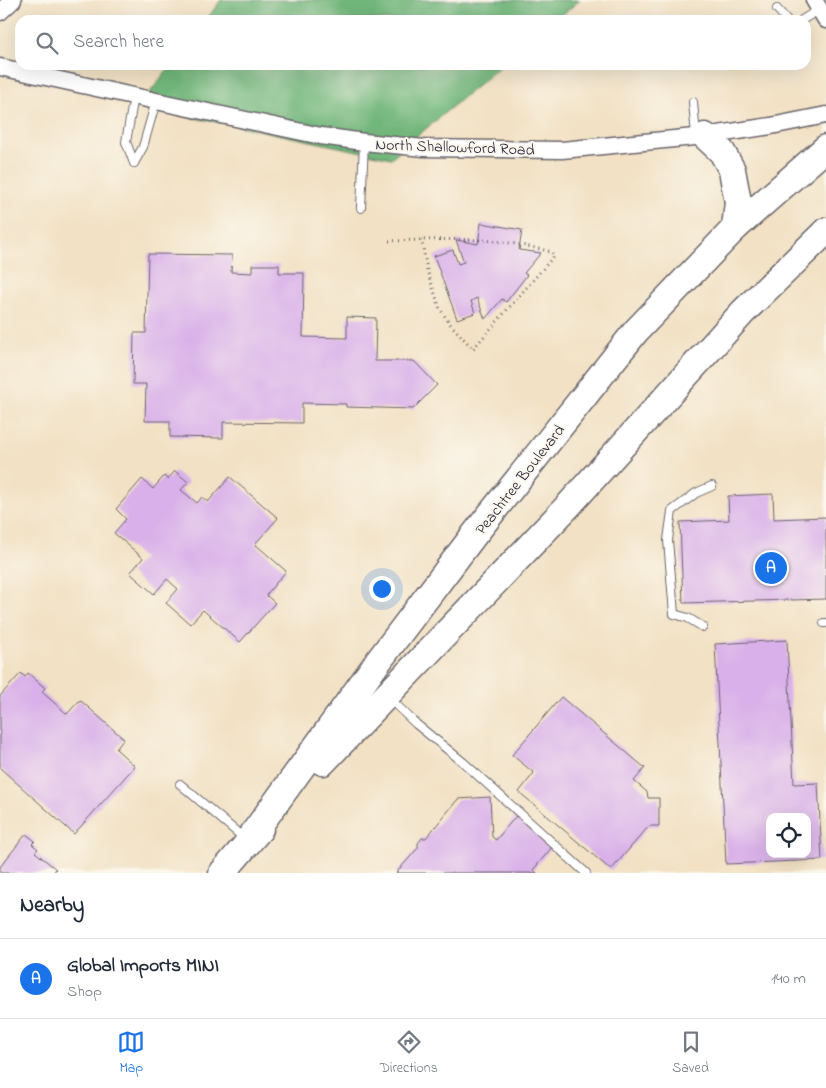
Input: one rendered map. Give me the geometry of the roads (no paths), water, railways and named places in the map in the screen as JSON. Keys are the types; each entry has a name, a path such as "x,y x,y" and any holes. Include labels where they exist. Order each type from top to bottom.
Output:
{"highway":[{"path":"700,136 722,152 732,170 738,202 735,228"},
{"name":"Peachtree Boulevard","path":"248,842 383,655 474,535 636,331 735,228 826,148"},
{"name":"Peachtree Boulevard","path":"222,873 248,842 386,695 568,506 743,312 814,252 826,231"}],"street":[{"path":"0,12 13,0"},
{"name":"North Shallowford Road","path":"0,66 15,69"},
{"name":"North Shallowford Road","path":"18,70 321,136 424,148 562,150 700,136 771,126 826,115"}],"lane":[{"path":"777,9 782,15"},
{"path":"134,96 126,142 134,163 144,147 156,101"},
{"path":"693,102 700,136"},
{"path":"361,208 364,142"},
{"path":"704,627 688,618 674,614 668,540 672,511 696,493 712,486"},
{"path":"386,695 416,724 463,762 586,873"},
{"path":"180,784 248,842"}],"place":[{"name":"Global Imports MINI","path":"771,568"}]}
